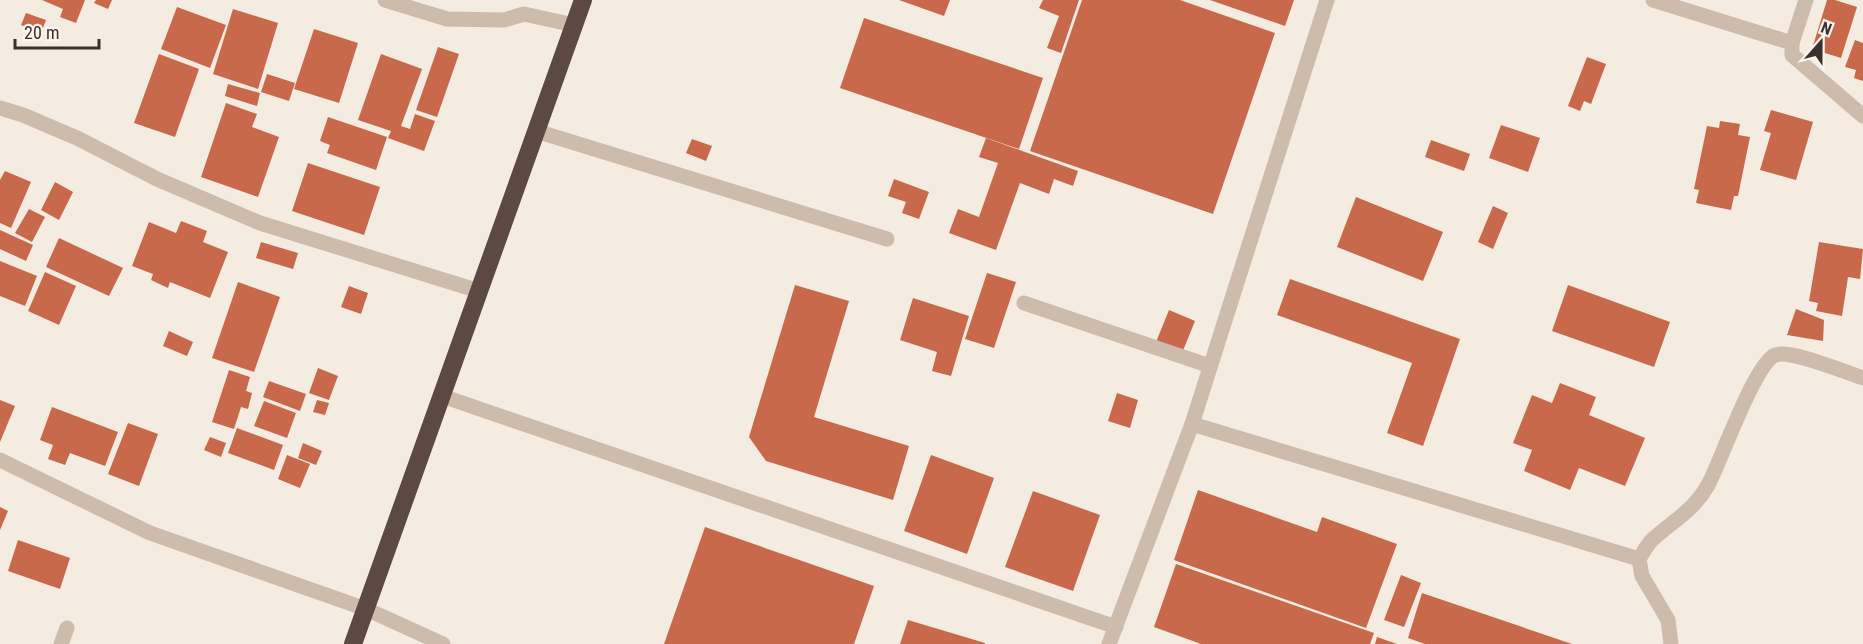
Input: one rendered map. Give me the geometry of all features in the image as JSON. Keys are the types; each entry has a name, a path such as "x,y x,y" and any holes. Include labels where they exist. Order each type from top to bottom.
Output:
{"highway":[{"path":"353,644 583,0"}],"street":[{"path":"385,0 447,19 504,20 524,14 574,25"},
{"path":"1109,644 1191,424 1327,0"},
{"path":"1653,0 1792,43"},
{"path":"1806,0 1792,43 1792,55 1863,116"},
{"path":"0,108 23,115 77,138 157,179 260,223 479,291"},
{"path":"536,131 887,239"},
{"path":"1024,303 1210,366"},
{"path":"1671,644 1668,620 1642,576 1639,559 1651,541 1689,511 1707,486 1766,361 1776,355 1789,353 1863,378"},
{"path":"442,396 1116,627"},
{"path":"1191,424 1639,559"},
{"path":"0,460 150,532 366,609 443,644"},
{"path":"61,644 67,628"}],"building":[{"path":"42,0 85,0 76,23 60,17 63,9"},
{"path":"96,0 112,0 108,9 94,3"},
{"path":"899,0 950,0 944,16"},
{"path":"1043,0 1079,0 1061,53 1047,48 1059,16 1039,8"},
{"path":"1082,0 1180,0 1275,33 1213,214 1030,151"},
{"path":"1210,0 1294,0 1285,26"},
{"path":"1827,0 1835,0 1857,7 1841,58 1812,49"},
{"path":"177,7 226,25 210,68 161,49"},
{"path":"233,9 278,23 258,89 213,74"},
{"path":"26,13 46,20 41,33 21,25"},
{"path":"864,18 1043,78 1019,149 840,88"},
{"path":"314,29 358,43 339,103 294,89"},
{"path":"1855,40 1863,43 1863,81 1854,78 1856,70 1845,67"},
{"path":"438,47 459,54 437,117 416,110"},
{"path":"159,54 199,69 175,137 134,123"},
{"path":"381,54 422,69 401,126 410,129 415,114 435,121 424,151 388,138 391,131 358,120"},
{"path":"1587,57 1606,64 1591,104 1584,101 1580,111 1568,106"},
{"path":"267,74 295,83 289,101 261,92"},
{"path":"228,84 260,93 257,106 225,96"},
{"path":"226,103 257,114 252,127 279,137 258,197 201,177"},
{"path":"1771,110 1813,122 1796,180 1760,170 1771,133 1764,131"},
{"path":"328,117 387,137 376,170 327,153 330,145 320,141"},
{"path":"1720,121 1740,124 1738,135 1750,137 1738,196 1734,196 1731,210 1696,203 1699,190 1694,189 1707,126 1719,128"},
{"path":"1501,125 1540,138 1528,172 1489,158"},
{"path":"986,138 1078,171 1073,186 1054,179 1049,194 1020,183 996,250 949,233 958,209 979,217 998,163 979,157"},
{"path":"692,139 712,146 706,161 686,153"},
{"path":"1431,140 1470,154 1464,171 1425,157"},
{"path":"308,163 380,187 364,235 292,211"},
{"path":"5,171 31,182 11,228 0,223 0,180"},
{"path":"894,179 929,192 919,219 902,213 906,202 888,196"},
{"path":"55,182 73,192 59,220 41,210"},
{"path":"1356,197 1443,232 1423,281 1337,247"},
{"path":"1493,206 1508,213 1493,249 1478,242"},
{"path":"29,209 45,217 32,242 15,233"},
{"path":"181,221 207,231 203,242 228,252 210,298 170,282 168,288 151,280 153,274 132,266 149,222 176,233"},
{"path":"0,230 33,245 26,261 0,249"},
{"path":"59,238 123,268 109,296 46,267"},
{"path":"261,242 298,253 293,269 256,258"},
{"path":"1819,242 1863,249 1860,279 1848,277 1842,316 1816,311 1818,303 1809,301"},
{"path":"0,261 37,276 25,306 0,296"},
{"path":"45,272 76,286 59,325 28,311"},
{"path":"987,273 1016,282 994,348 965,339"},
{"path":"1290,279 1460,339 1423,446 1387,433 1412,363 1277,315"},
{"path":"238,282 280,297 254,372 212,358"},
{"path":"795,285 849,301 814,417 909,446 893,500 766,461 749,437"},
{"path":"1568,285 1670,322 1654,367 1552,331"},
{"path":"349,286 368,293 361,314 341,307"},
{"path":"913,298 969,316 951,376 932,371 937,352 900,340"},
{"path":"1796,309 1824,320 1823,341 1787,335"},
{"path":"1169,310 1195,321 1182,353 1156,342"},
{"path":"169,331 193,342 187,356 163,346"},
{"path":"318,368 338,376 329,400 309,393"},
{"path":"229,370 250,377 246,391 252,393 248,409 241,407 234,429 212,422"},
{"path":"269,381 306,394 300,411 263,397"},
{"path":"1560,383 1596,397 1589,415 1645,438 1625,486 1579,468 1570,490 1524,471 1532,450 1513,443 1532,395 1552,403"},
{"path":"1117,393 1138,400 1130,428 1108,421"},
{"path":"0,400 15,406 0,442"},
{"path":"317,400 329,403 325,415 313,412"},
{"path":"264,401 296,413 287,438 254,426"},
{"path":"52,407 118,432 105,466 70,453 65,465 48,459 53,445 40,440"},
{"path":"128,423 158,434 139,486 108,474"},
{"path":"237,428 283,445 274,470 228,453"},
{"path":"210,437 226,443 221,457 204,450"},
{"path":"303,443 322,451 316,465 298,458"},
{"path":"287,455 310,464 300,488 278,479"},
{"path":"931,455 994,478 967,554 904,531"},
{"path":"1198,490 1317,532 1322,517 1397,544 1366,628 1174,560"},
{"path":"1033,491 1100,515 1073,591 1005,567"},
{"path":"0,507 8,511 0,530"},
{"path":"705,527 874,586 854,644 664,644"},
{"path":"18,540 70,558 60,589 8,571"},
{"path":"1176,564 1374,633 1370,644 1201,644 1154,627"},
{"path":"1401,575 1421,583 1404,627 1384,620"},
{"path":"1422,593 1572,644 1425,644 1408,638"},
{"path":"908,620 985,643 985,644 900,644"},
{"path":"1377,637 1397,644 1375,644"}]}
